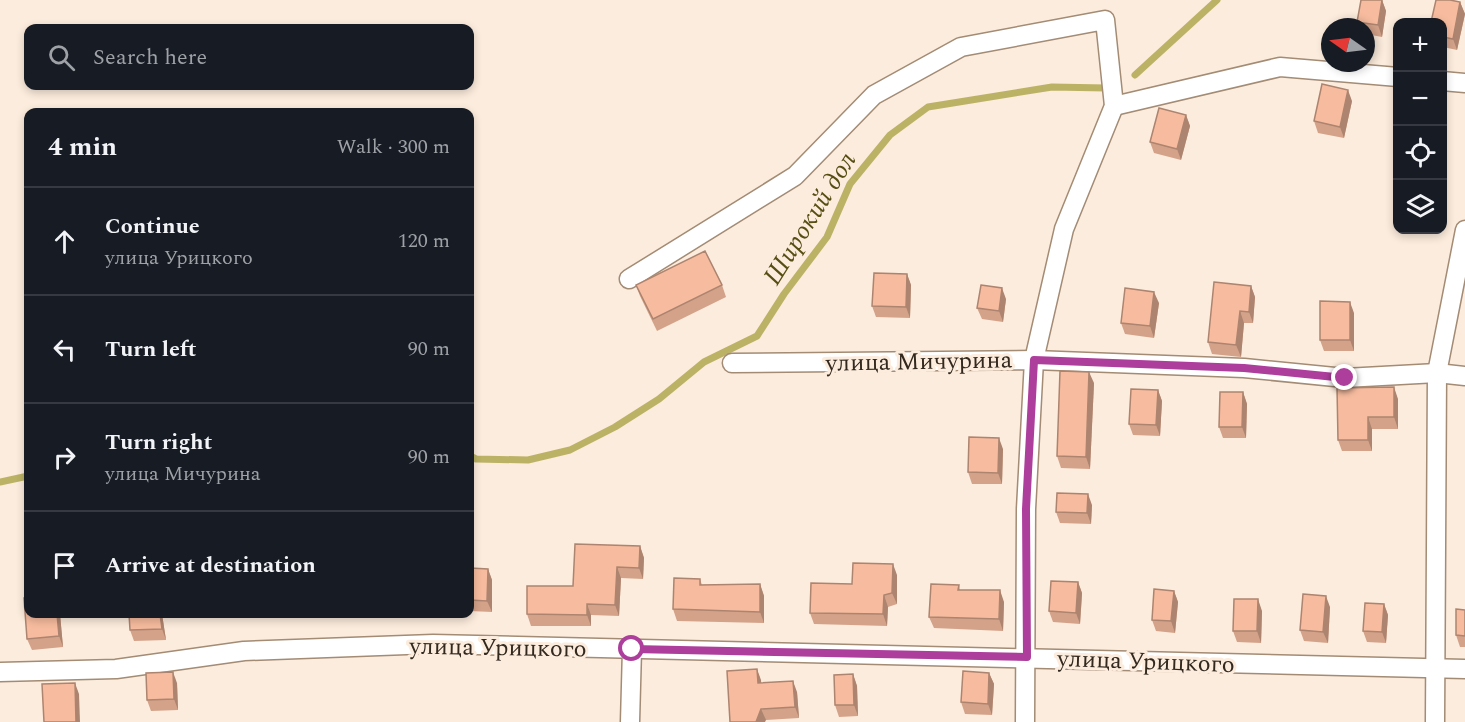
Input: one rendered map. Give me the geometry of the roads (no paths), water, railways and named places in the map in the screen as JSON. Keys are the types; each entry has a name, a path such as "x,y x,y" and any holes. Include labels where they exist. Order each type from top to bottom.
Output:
{"street":[{"path":"629,279 795,176 874,95 961,47 1105,20 1114,106 1064,229 1034,360 1026,509 1025,722"},
{"path":"1114,106 1280,67 1393,77"},
{"path":"1447,81 1465,83"},
{"path":"1435,722 1433,669 1437,373 1465,230"},
{"name":"улица Мичурина","path":"732,363 1034,360 1244,368 1345,378 1437,373 1465,376"},
{"name":"улица Урицкого","path":"0,672 116,669 268,650 433,644 1465,669"},
{"path":"630,722 632,649"}],"waterway":[{"name":"Широкий дол","path":"1135,75 1217,0"},
{"name":"Широкий дол","path":"474,458 528,460 570,450 615,427 659,399 704,362 757,336 784,294 827,237 850,184 890,135 928,107 1052,87 1106,88"},
{"name":"Широкий дол","path":"0,482 24,477"}]}
